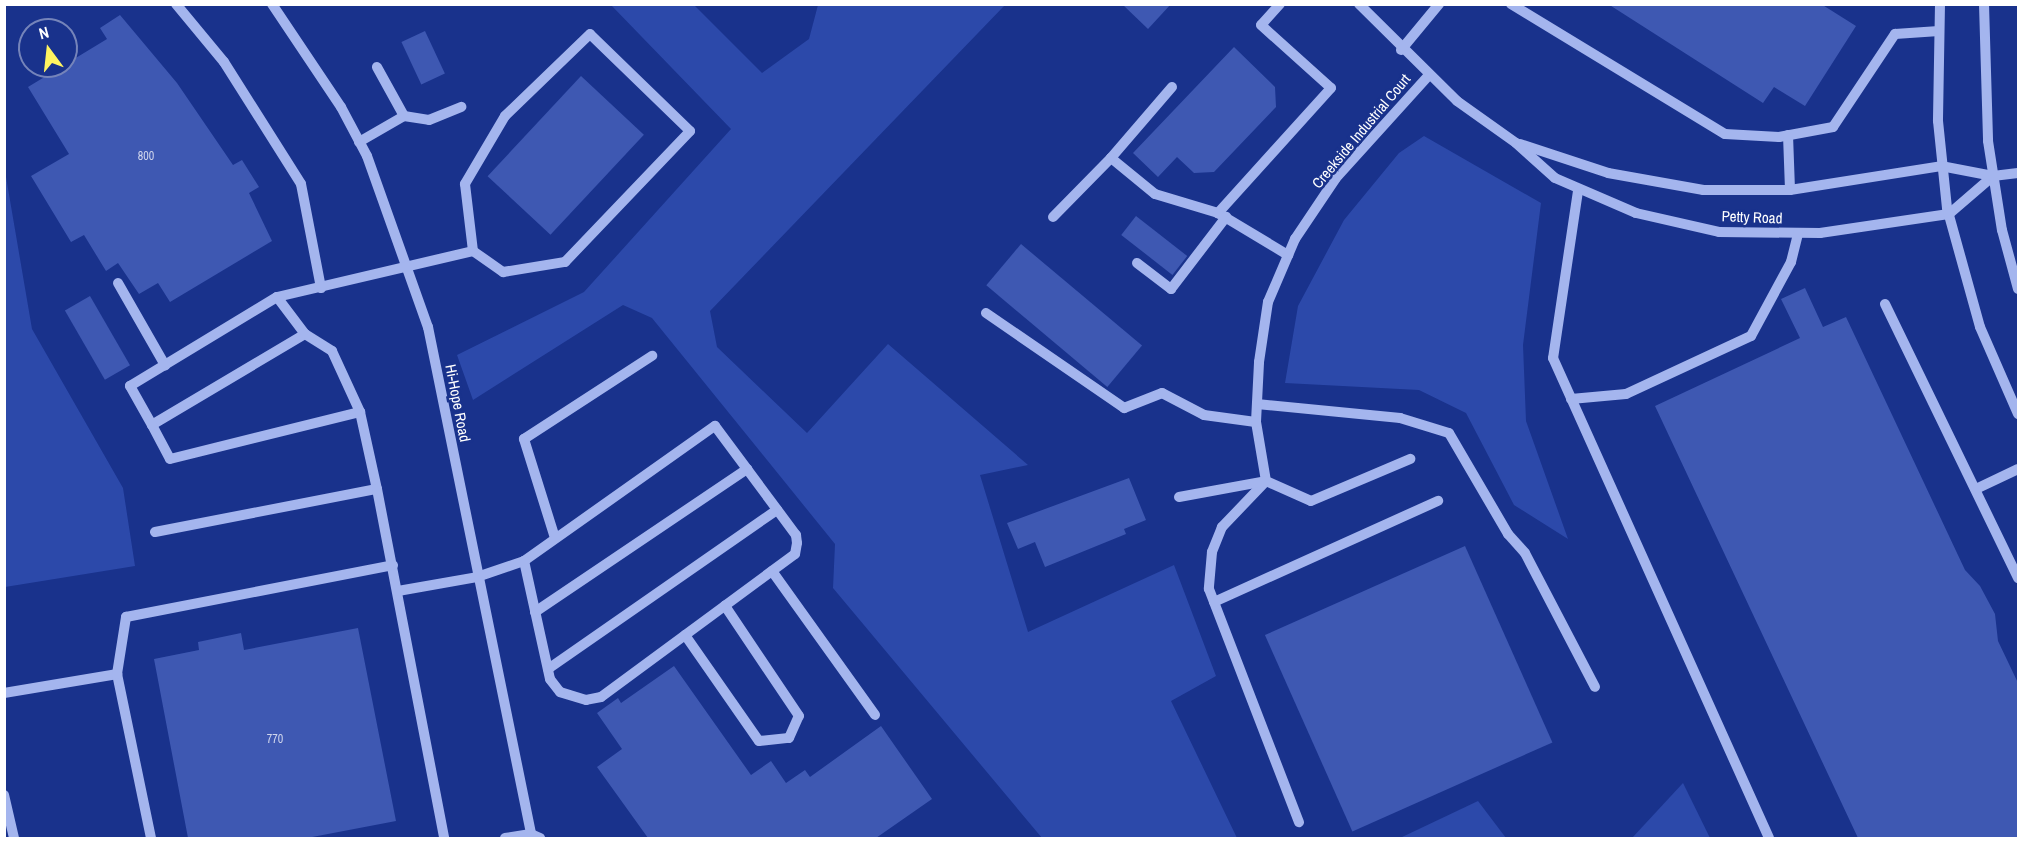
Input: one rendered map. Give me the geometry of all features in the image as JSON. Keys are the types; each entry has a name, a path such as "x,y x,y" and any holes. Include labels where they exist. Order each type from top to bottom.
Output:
{"street":[{"path":"176,4 224,62 301,184 321,288"},
{"name":"Hi-Hope Road","path":"272,4 341,107 359,142 409,268 428,327 477,577 534,837"},
{"path":"1137,264 1171,290 1222,215 1330,88 1261,25 1280,4"},
{"name":"Petty Road","path":"1359,4 1401,50 1457,101 1516,143 1555,178 1578,191 1636,213 1719,232 1798,233 1949,214"},
{"path":"1401,50 1439,4"},
{"path":"1511,4 1725,134 1788,135 1833,127 1895,34 1939,31"},
{"path":"1940,4 1941,166 1949,214 1980,327 2019,414"},
{"path":"1984,4 1988,141 2002,231 2019,288"},
{"path":"360,412 170,459 130,386 277,297 409,268 473,251 503,272 565,262 690,131 590,34 505,116 465,184 473,251"},
{"path":"378,67 404,116"},
{"name":"Creekside Industrial Court","path":"1266,481 1256,422 1268,302 1288,255 1336,178 1429,75"},
{"path":"1053,217 1111,158 1172,87"},
{"path":"359,142 404,116 429,120 462,107"},
{"path":"1788,135 1790,190"},
{"name":"Petty Road","path":"1516,143 1608,173 1658,184 1703,190 1790,190 1941,166 1993,176 2019,173"},
{"path":"1111,158 1155,194 1222,215 1288,255"},
{"path":"1949,214 1993,176"},
{"path":"1578,191 1553,358 1770,838"},
{"path":"1571,399 1626,394 1751,336 1791,262 1798,233"},
{"path":"118,283 165,365"},
{"path":"277,297 305,334 332,351 360,412 393,565 444,838"},
{"path":"1886,304 1978,488 2019,578"},
{"path":"986,313 1124,408 1161,393 1204,415 1256,422"},
{"path":"152,424 305,334"},
{"path":"555,538 524,439 652,356"},
{"path":"1257,404 1400,418 1449,434 1508,534 1525,552 1595,687"},
{"path":"398,591 477,577 524,561 715,426 796,535 797,543 795,554 601,696 586,700 560,692 548,669 524,561"},
{"path":"1179,497 1266,481 1311,501 1410,459"},
{"path":"535,612 747,469"},
{"path":"1978,488 2019,469"},
{"path":"1266,481 1222,527 1212,552 1209,589 1299,822"},
{"path":"155,532 377,489"},
{"path":"1214,603 1438,501"},
{"path":"548,669 777,510"},
{"path":"152,838 117,674 126,617 393,565"},
{"path":"772,571 875,715"},
{"path":"685,635 759,741 789,738 798,716 725,606"},
{"path":"4,693 117,674"},
{"path":"5,801 14,838"},
{"path":"505,838 534,837"}],"shaded area":[{"path":"611,5 694,5 762,73 809,39 818,5 1005,5 710,311 717,347 807,433 888,344 1028,465 980,475 1028,632 1174,565 1216,676 1171,701 1237,838 1042,838 833,588 835,544 652,318 623,305 473,400 457,355 584,292 731,129"},
{"path":"1424,136 1541,203 1523,345 1526,421 1568,539 1514,505 1466,413 1419,390 1285,383 1298,306 1344,220 1399,153"},
{"path":"5,171 32,329 123,488 135,566 5,587"},
{"path":"1683,783 1710,838 1632,838"},
{"path":"1478,801 1506,838 1400,838"}],"building":[{"path":"1122,4 1171,4 1148,29"},
{"path":"1608,4 1821,4 1856,26 1805,106 1774,87 1763,103"},
{"path":"120,15 177,83 233,165 242,160 259,187 249,193 272,241 170,302 158,283 139,294 118,263 106,271 84,235 71,242 31,176 69,154 28,87 43,78 78,78 78,57 107,39 100,28"},
{"path":"425,31 445,74 421,85 401,42"},
{"path":"1234,47 1275,87 1276,107 1214,172 1194,173 1177,157 1158,177 1133,153"},
{"path":"581,76 644,135 550,235 488,176"},
{"path":"1136,216 1187,256 1172,275 1121,235"},
{"path":"1021,244 1142,346 1107,387 986,285"},
{"path":"1805,288 1823,327 1846,317 1965,570 1980,586 1995,614 1998,641 2019,685 2019,838 1858,838 1655,406 1800,338 1781,299"},
{"path":"90,296 130,365 105,380 65,310"},
{"path":"1129,478 1146,520 1124,529 1126,534 1045,567 1035,542 1018,549 1007,523"},
{"path":"1465,546 1552,742 1352,831 1265,635"},
{"path":"358,628 396,821 307,838 188,838 154,659 199,650 198,642 241,633 244,650"},
{"path":"674,666 751,775 771,761 786,783 805,770 810,777 881,726 932,799 876,838 648,838 597,767 622,749 597,713 618,698 621,703"}]}
